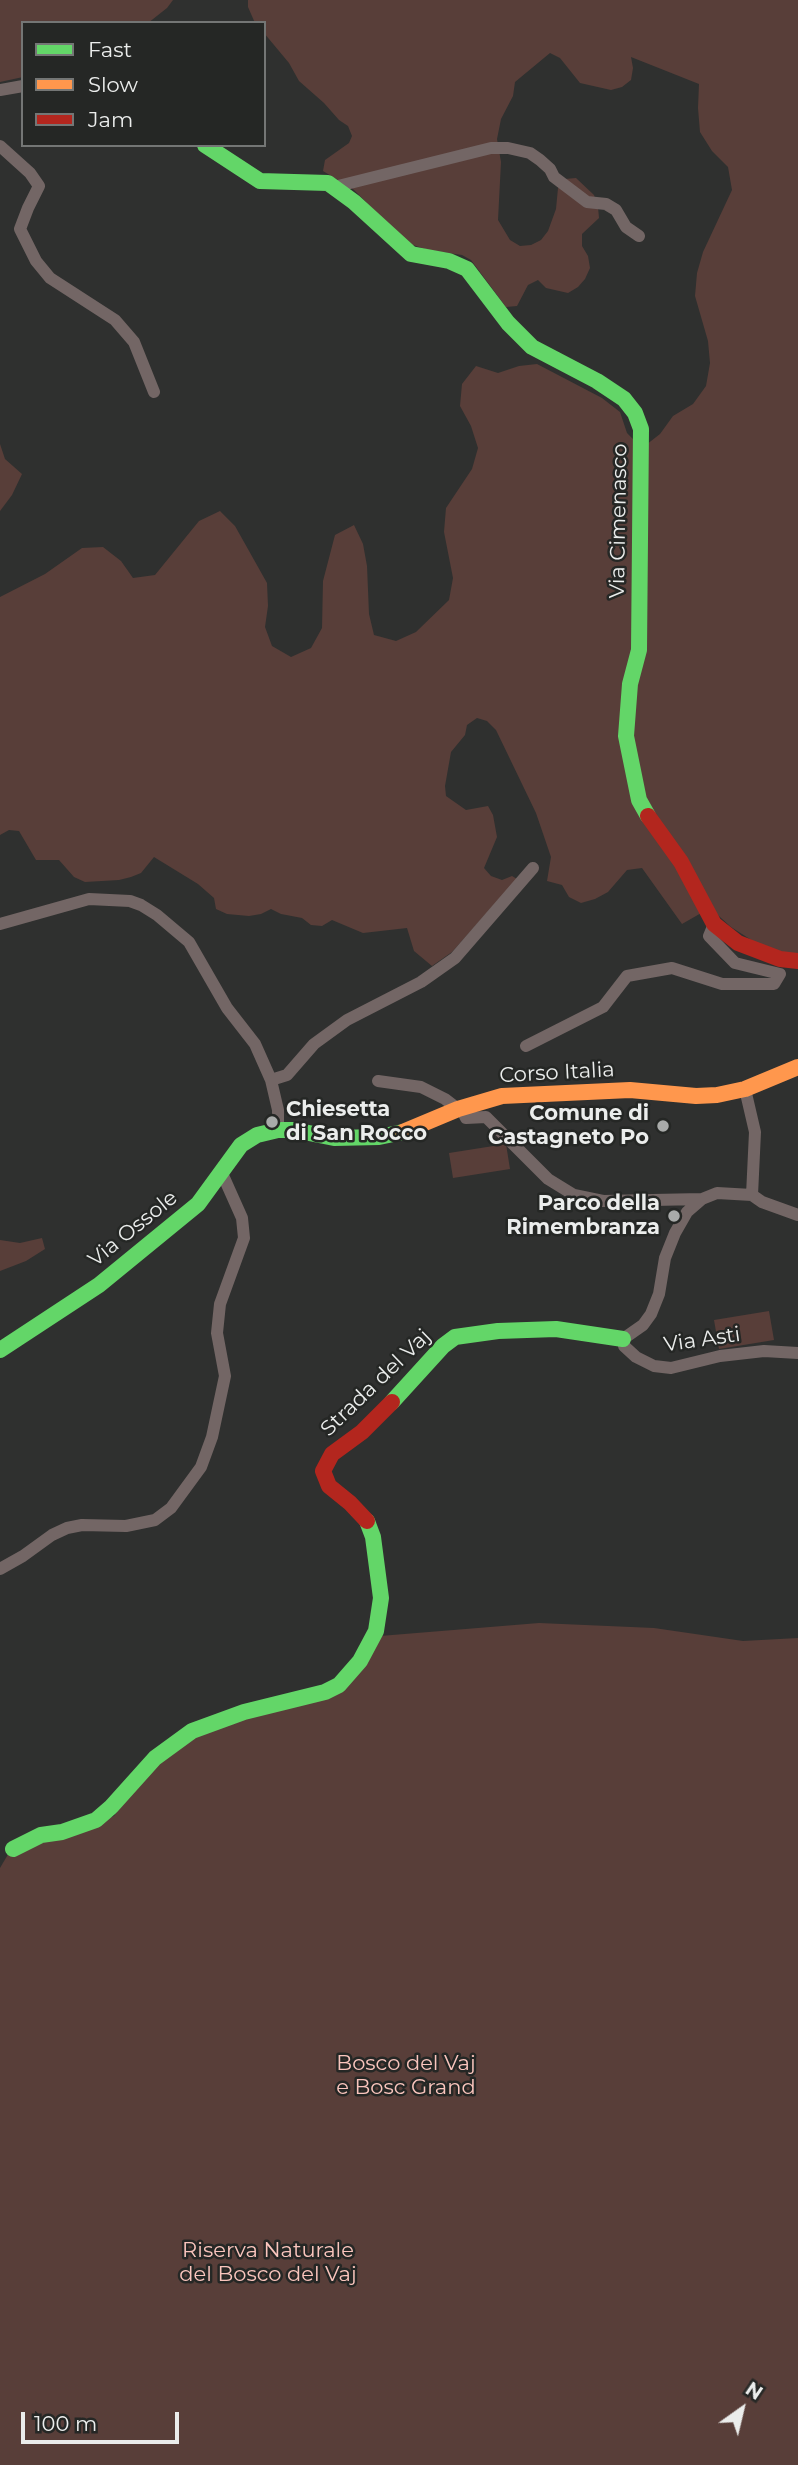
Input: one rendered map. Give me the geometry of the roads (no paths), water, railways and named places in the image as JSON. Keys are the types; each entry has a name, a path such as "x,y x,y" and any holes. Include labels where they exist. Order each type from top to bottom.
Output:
{"street":[{"path":"0,90 21,86"},
{"path":"0,146 30,173 39,186 20,229 36,261 50,278 115,320 135,342 154,393"},
{"name":"Via Cimenasco","path":"208,147 260,181 328,183 355,202 411,254 449,261 467,269 508,323 532,347 597,381 624,399 635,413 641,429 639,650 630,684 626,736 639,800 657,831 681,862 714,924 738,943 780,959 798,961"},
{"path":"334,187 491,148 508,148 530,153 540,159 551,169 554,177 587,202 606,204 616,210 626,227 639,236"},
{"path":"271,1080 287,1074 314,1044 347,1020 421,982 455,958 533,868"},
{"path":"0,924 89,900 130,901 141,905 174,928 188,942 227,1008 255,1044 271,1080 278,1110 278,1130"},
{"name":"Via Cimenasco","path":"526,1046 603,1007 627,976 672,968 722,984 774,984 780,974 735,963 709,936 714,924"},
{"name":"Corso Italia","path":"278,1130 294,1130 334,1138 379,1138 397,1134 489,1098 516,1093 630,1090 696,1096 745,1089 798,1067"},
{"path":"378,1081 421,1087 445,1099 466,1118 486,1117 548,1179 574,1195 603,1201 702,1199"},
{"path":"745,1089 755,1132 752,1195"},
{"name":"Via Ossole","path":"0,1350 99,1284 198,1204 241,1145 257,1135 278,1130"},
{"path":"0,1569 52,1535 68,1528 82,1525 126,1526 155,1520 171,1508 201,1466 212,1437 225,1376 217,1333 220,1304 244,1238 242,1219 221,1171"},
{"path":"623,1339 643,1325 651,1314 659,1294 665,1258 675,1234 687,1212 702,1199 718,1192 752,1195 762,1202 798,1214"},
{"name":"Strada del Vaj","path":"13,1849 41,1835 62,1832 96,1820 155,1758 192,1731 244,1712 325,1692 339,1685 360,1661 376,1631 381,1598 373,1537 366,1520 329,1486 323,1471 332,1454 362,1432 443,1346 455,1338 498,1331 556,1329 623,1339"},
{"name":"Via Asti","path":"623,1339 624,1346 636,1357 654,1366 671,1368 720,1356 764,1351 798,1353"}],"place":[{"name":"Chiesetta di San Rocco","path":"272,1122"},
{"name":"Comune di Castagneto Po","path":"663,1126"},
{"name":"Parco della Rimembranza","path":"674,1216"}],"park label":[{"name":"Bosco del Vaj e Bosc Grand","path":"406,2076"},
{"name":"Riserva Naturale del Bosco del Vaj","path":"268,2263"}]}
